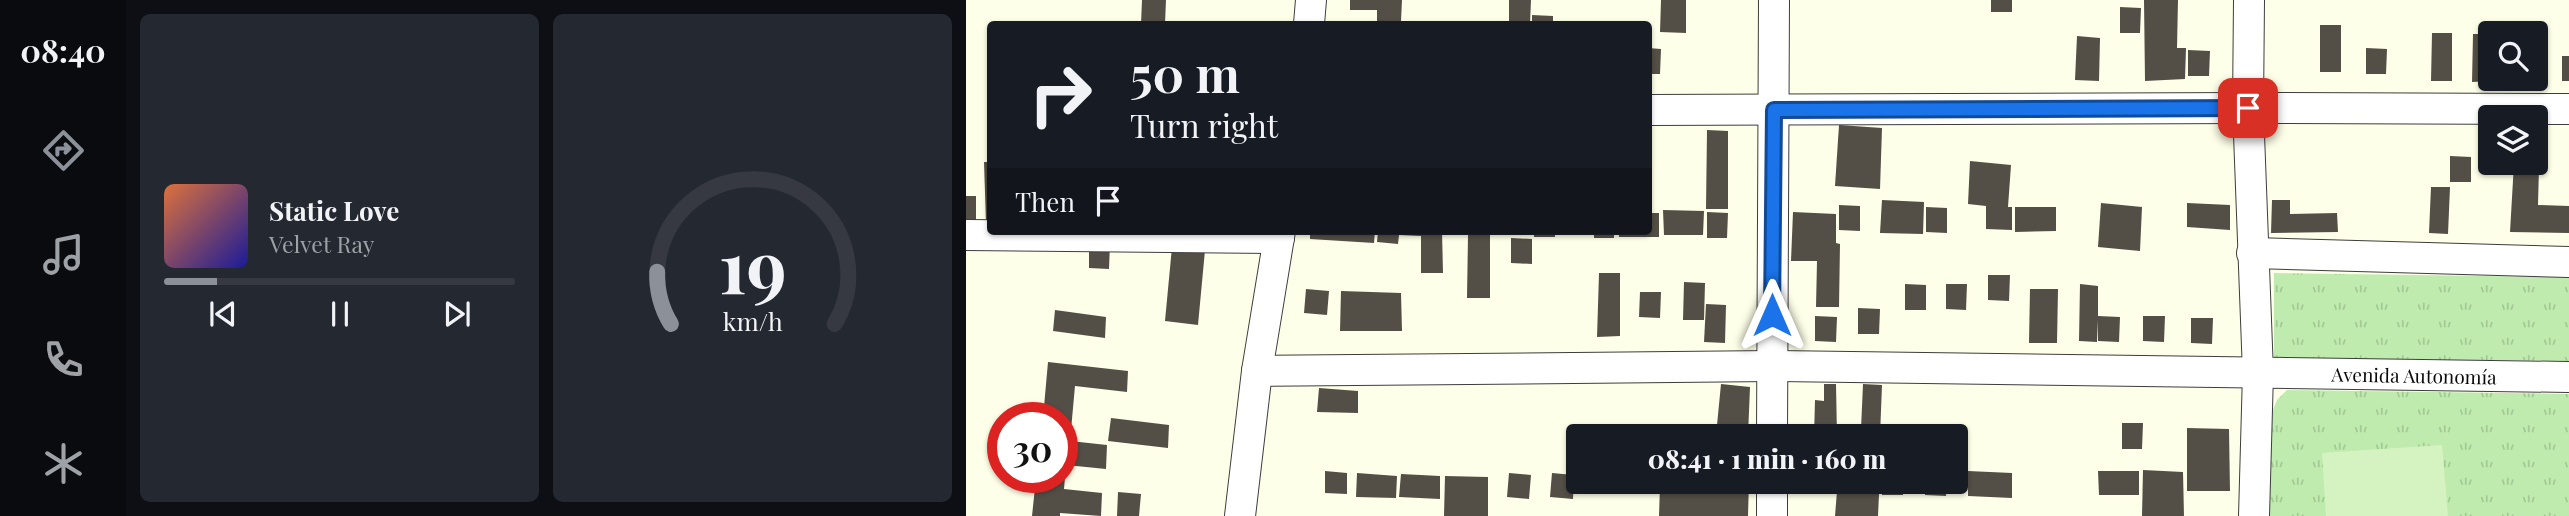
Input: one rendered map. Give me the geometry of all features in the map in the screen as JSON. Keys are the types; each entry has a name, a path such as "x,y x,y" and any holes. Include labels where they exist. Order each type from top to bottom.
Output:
{"street":[{"path":"1309,21 1311,0"},
{"path":"1772,424 1774,0"},
{"path":"2249,0 2248,108 2258,373 2254,516"},
{"path":"1652,110 2569,109"},
{"path":"966,235 1279,235 1258,371 1240,516"},
{"path":"2252,253 2569,262"},
{"name":"Avenida Autonomía","path":"1258,371 1772,366 2569,377"},
{"path":"1772,494 1772,516"}],"green space":[{"path":"2274,273 2569,277 2569,361 2274,359"},
{"path":"2287,390 2569,394 2569,516 2267,516 2268,422 2277,400"},
{"path":"2442,445 2448,516 2326,516 2322,453"}],"building":[{"path":"1142,0 1166,0 1165,21 1141,21"},
{"path":"1350,0 1402,0 1401,21 1377,21 1377,10 1350,10"},
{"path":"1509,0 1531,0 1530,21 1509,21"},
{"path":"1661,0 1686,0 1686,33 1660,32"},
{"path":"1991,0 2012,0 2012,12 1991,12"},
{"path":"2144,0 2178,0 2177,48 2186,48 2185,79 2145,81"},
{"path":"2120,7 2141,8 2140,33 2120,33"},
{"path":"1532,15 1553,16 1553,21 1532,21"},
{"path":"2320,25 2341,25 2341,72 2320,72"},
{"path":"2432,33 2452,33 2452,81 2431,81"},
{"path":"2473,34 2478,34 2478,82 2472,82"},
{"path":"2077,36 2100,38 2099,81 2075,80"},
{"path":"1652,48 1661,49 1660,74 1652,74"},
{"path":"2366,48 2387,49 2386,74 2366,74"},
{"path":"2188,50 2210,51 2209,76 2188,76"},
{"path":"2562,56 2569,56 2569,81 2562,81"},
{"path":"1839,125 1882,128 1880,189 1835,186"},
{"path":"1707,130 1728,131 1728,209 1706,209"},
{"path":"2450,156 2471,157 2471,182 2450,182"},
{"path":"1970,161 2011,165 2008,207 2012,207 2012,230 1986,229 1986,206 1968,204"},
{"path":"984,162 987,162 986,223"},
{"path":"2513,175 2539,175 2538,205 2569,206 2569,233 2510,232"},
{"path":"2431,187 2450,187 2448,234 2429,233"},
{"path":"966,196 976,196 976,222 966,222"},
{"path":"1882,200 1924,202 1923,234 1880,233"},
{"path":"2272,200 2290,200 2290,214 2337,213 2338,232 2271,233"},
{"path":"2101,203 2142,207 2140,251 2098,247"},
{"path":"2187,203 2230,205 2230,230 2187,227"},
{"path":"1839,205 1860,206 1860,231 1839,230"},
{"path":"1926,207 1947,208 1947,233 1926,232"},
{"path":"2015,207 2056,207 2056,231 2015,232"},
{"path":"1663,210 1704,211 1703,235 1664,235"},
{"path":"1707,212 1728,213 1727,238 1707,238"},
{"path":"1793,212 1836,214 1836,243 1840,244 1839,307 1816,307 1817,261 1791,261"},
{"path":"1652,213 1659,213 1659,237 1619,237 1652,235"},
{"path":"1310,235 1375,235 1374,243 1310,239"},
{"path":"1378,235 1399,235 1398,244 1377,242"},
{"path":"1399,235 1442,235 1443,273 1421,273 1421,236"},
{"path":"1468,235 1490,235 1490,298 1467,298"},
{"path":"1534,235 1555,235 1555,237"},
{"path":"1594,235 1614,235 1614,238 1594,238"},
{"path":"1511,238 1532,239 1532,264 1511,263"},
{"path":"1089,243 1110,243 1109,269 1089,268"},
{"path":"1172,247 1205,250 1198,325 1165,321"},
{"path":"1599,273 1620,273 1620,336 1597,337"},
{"path":"1988,275 2010,275 2009,301 1988,300"},
{"path":"1684,282 1705,283 1704,320 1683,320"},
{"path":"1905,284 1926,285 1926,310 1905,310"},
{"path":"1946,284 1967,284 1966,310 1946,309"},
{"path":"2080,284 2098,286 2098,316 2120,317 2119,342 2098,341 2097,320 2097,342 2079,341"},
{"path":"1306,289 1329,291 1327,315 1304,313"},
{"path":"2030,289 2058,289 2057,343 2029,343"},
{"path":"1341,291 1401,293 1402,331 1340,331"},
{"path":"1640,292 1661,292 1660,318 1639,317"},
{"path":"1706,304 1726,305 1725,343 1704,342"},
{"path":"1858,308 1880,309 1879,334 1858,334"},
{"path":"1055,310 1106,317 1105,338 1053,331"},
{"path":"1815,316 1837,317 1836,342 1815,341"},
{"path":"2143,316 2165,316 2164,342 2143,341"},
{"path":"2191,318 2213,318 2212,344 2191,343"},
{"path":"1048,362 1128,371 1127,392 1075,386 1074,402 1044,402"},
{"path":"1721,384 1750,387 1748,424 1717,424"},
{"path":"1824,384 1836,384 1837,424 1814,424 1815,400 1824,401"},
{"path":"1863,384 1882,385 1880,424 1861,424"},
{"path":"1319,388 1358,391 1358,413 1317,412"},
{"path":"1111,418 1169,425 1168,448 1108,441"},
{"path":"2122,423 2143,423 2142,449 2122,449"},
{"path":"2187,428 2229,429 2230,491 2187,491"},
{"path":"1078,442 1107,445 1106,469 1078,466"},
{"path":"2143,470 2183,472 2184,516 2142,516"},
{"path":"1325,471 1347,473 1347,494 1325,493"},
{"path":"1968,471 2012,473 2012,498 1968,494"},
{"path":"2098,471 2139,471 2139,495 2099,495"},
{"path":"1357,473 1397,476 1396,498 1356,497"},
{"path":"1509,473 1531,475 1529,499 1507,497"},
{"path":"1552,473 1566,474 1566,494 1573,494 1573,499 1550,497"},
{"path":"1401,474 1440,476 1440,499 1399,497"},
{"path":"1445,476 1488,477 1488,516 1444,516"},
{"path":"1078,490 1102,493 1101,516 1060,513 1060,516 1032,516 1034,493 1078,493"},
{"path":"1118,492 1141,494 1139,516 1117,516"},
{"path":"1660,494 1749,494 1748,516 1659,516"},
{"path":"1837,494 1879,494 1878,516 1835,516"},
{"path":"1925,494 1946,494 1946,496"}],"route":[{"path":"1772,315 1774,110 2248,108"}]}
